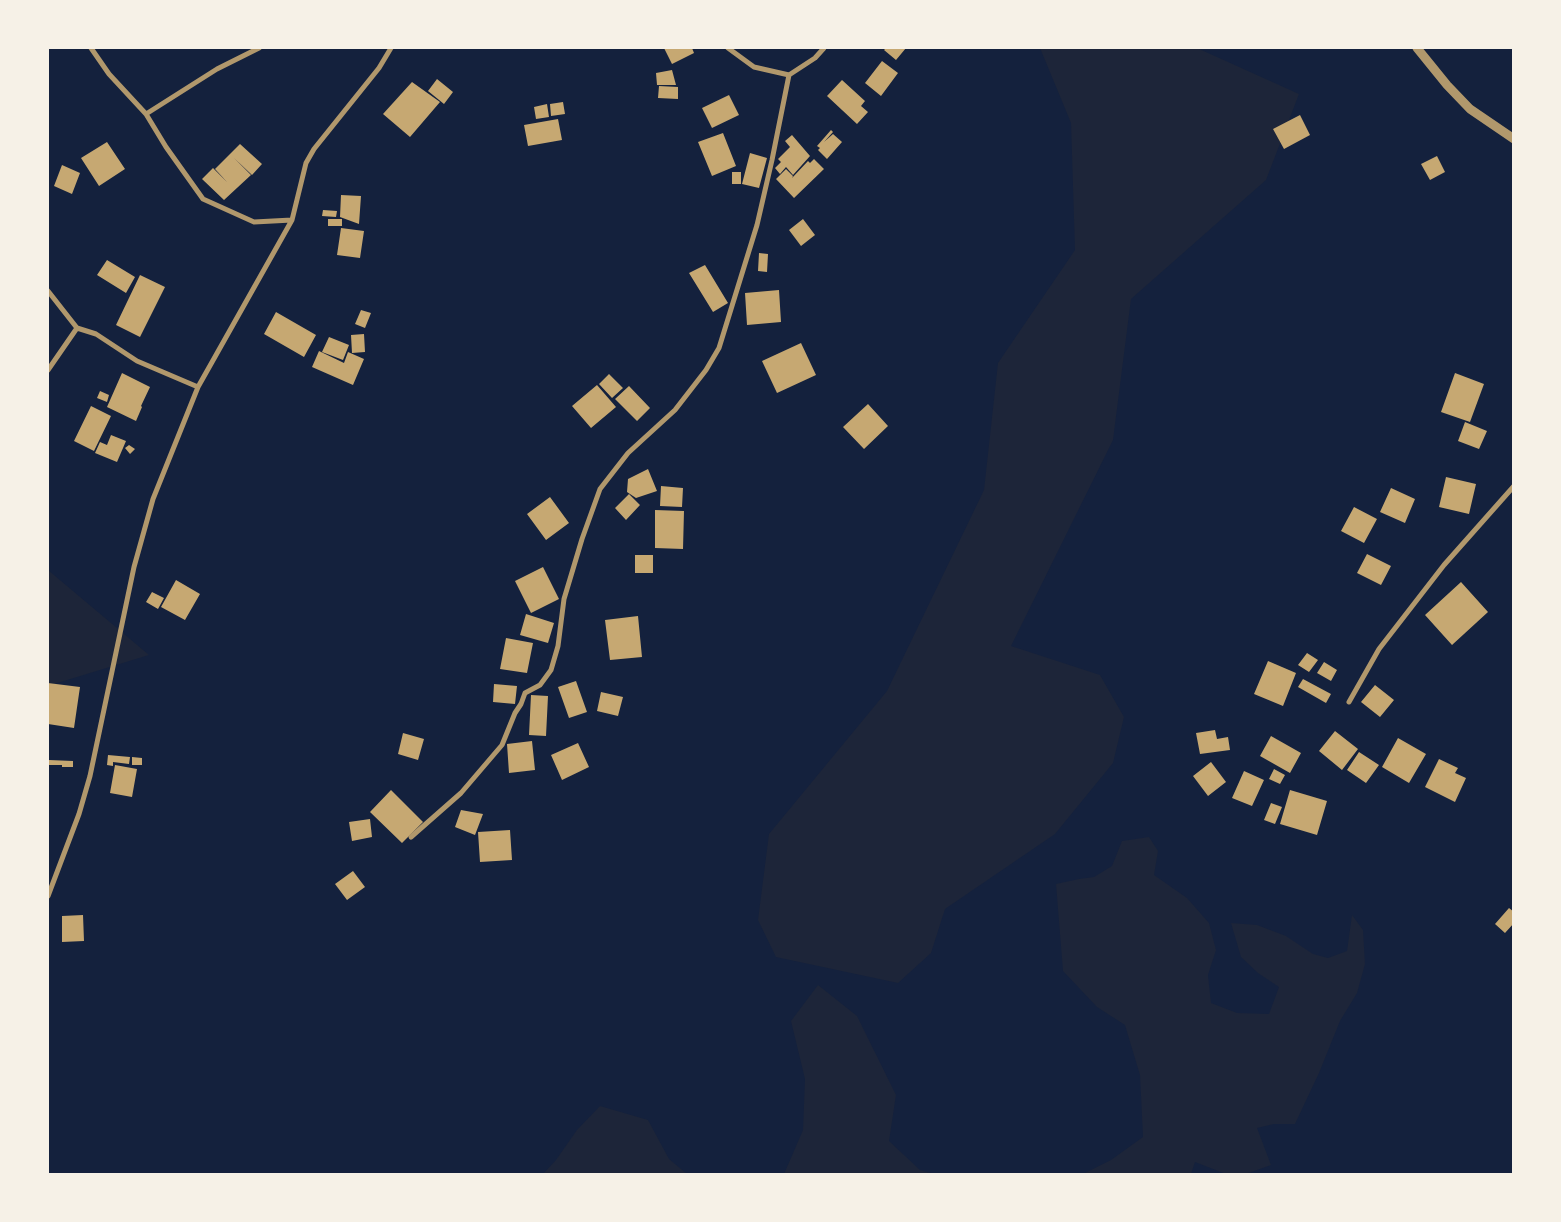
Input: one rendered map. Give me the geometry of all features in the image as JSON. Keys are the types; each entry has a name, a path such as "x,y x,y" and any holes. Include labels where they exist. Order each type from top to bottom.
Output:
{"street":[{"path":"91,48 109,74 146,114 166,147 203,199 254,222 292,220"},
{"path":"146,114 216,68 258,48"},
{"path":"48,896 79,814 90,776 134,567 151,508 198,386 292,220 306,163 314,149 379,68 391,48"},
{"path":"728,48 754,67 789,75"},
{"path":"411,838 461,793 502,745 525,692 540,685 551,670 558,646 564,599 582,539 600,489 628,453 676,410 706,370 719,348 757,226 789,75 815,58 824,48"},
{"path":"1417,48 1447,85 1470,109 1514,139"},
{"path":"48,290 77,328 96,334 138,362 198,386"},
{"path":"48,370 77,328"},
{"path":"1349,702 1385,641 1444,565 1514,486"}],"shaded area":[{"path":"1040,48 1197,48 1299,94 1266,180 1131,299 1113,440 1011,646 1100,675 1124,717 1113,763 1055,834 945,909 931,953 898,983 776,957 758,920 769,834 887,691 984,490 998,363 1075,250 1071,123"},
{"path":"48,570 149,655 54,684 48,683"},
{"path":"1149,837 1158,851 1154,875 1187,898 1209,923 1216,950 1208,975 1211,1003 1237,1013 1269,1014 1279,987 1258,973 1241,957 1231,923 1257,925 1286,936 1313,954 1328,958 1347,951 1352,915 1363,930 1365,964 1357,993 1340,1021 1319,1073 1295,1124 1274,1124 1257,1128 1271,1165 1246,1174 1226,1174 1195,1162 1191,1174 1083,1174 1111,1160 1143,1137 1140,1075 1125,1025 1097,1007 1063,971 1056,884 1094,877 1112,866 1122,841"},
{"path":"818,985 857,1016 896,1095 889,1141 920,1170 934,1174 784,1174 803,1130 805,1079 791,1021"},
{"path":"600,1106 648,1120 669,1159 687,1174 543,1174 556,1160 577,1130"}],"building":[{"path":"664,48 692,48 694,53 672,64"},
{"path":"886,48 906,48 896,60 884,50"},
{"path":"882,61 898,73 881,96 865,83"},
{"path":"672,70 676,85 657,85 656,73"},
{"path":"437,79 453,92 444,104 428,91"},
{"path":"842,80 865,101 861,106 868,112 857,124 827,96"},
{"path":"412,82 440,102 410,137 383,114"},
{"path":"659,86 678,87 678,99 658,98"},
{"path":"729,95 739,115 712,128 702,108"},
{"path":"563,102 565,114 551,116 550,104"},
{"path":"547,104 549,117 536,119 534,107"},
{"path":"1300,115 1310,135 1284,149 1273,129"},
{"path":"558,119 562,140 528,146 524,125"},
{"path":"831,130 833,132 824,142 833,134 842,142 827,159 818,150 820,148 817,146"},
{"path":"723,133 736,166 712,176 698,142"},
{"path":"792,135 810,156 793,175 786,167 780,174 775,168 781,162 778,159 790,147 785,141"},
{"path":"107,142 125,169 99,186 81,158"},
{"path":"240,144 262,164 252,175 234,158 251,175 224,200 202,179 213,168 227,182 215,169"},
{"path":"750,153 767,158 759,188 742,184"},
{"path":"1437,156 1445,172 1430,180 1421,164"},
{"path":"814,159 824,169 794,198 776,179 786,169 793,176 792,178 808,161 810,163"},
{"path":"62,165 80,173 72,194 54,186"},
{"path":"732,172 741,172 741,184 732,184"},
{"path":"341,195 361,196 359,224 340,217"},
{"path":"323,210 337,211 336,217 322,216"},
{"path":"328,219 342,219 342,226 328,226"},
{"path":"803,219 815,235 801,246 789,230"},
{"path":"341,228 364,231 360,258 337,255"},
{"path":"759,253 768,254 767,272 758,271"},
{"path":"107,260 135,277 126,293 97,275"},
{"path":"705,265 728,303 713,312 689,273"},
{"path":"140,275 165,287 140,337 116,325"},
{"path":"779,290 781,322 747,325 745,293"},
{"path":"361,310 371,313 365,328 355,324"},
{"path":"276,312 316,335 304,357 264,334"},
{"path":"364,334 365,352 352,353 351,335"},
{"path":"329,337 349,345 343,360 322,352"},
{"path":"801,343 816,375 777,393 762,361"},
{"path":"319,351 344,363 348,352 364,359 353,385 312,367"},
{"path":"122,373 150,387 136,421 107,407"},
{"path":"1455,373 1484,384 1470,422 1441,412"},
{"path":"609,374 623,388 612,398 599,384"},
{"path":"597,385 616,407 591,428 572,406"},
{"path":"629,386 650,408 637,421 615,399"},
{"path":"100,391 109,395 107,402 97,398"},
{"path":"868,404 888,426 864,449 843,427"},
{"path":"91,406 111,416 94,451 74,441"},
{"path":"1465,422 1487,431 1479,449 1458,441"},
{"path":"111,435 126,441 117,462 95,453 100,442 107,445"},
{"path":"129,445 135,449 130,454 125,448"},
{"path":"648,469 657,491 636,498 627,492 628,479"},
{"path":"1446,477 1476,484 1469,514 1439,507"},
{"path":"661,486 683,488 682,507 660,506"},
{"path":"1391,488 1415,499 1405,523 1380,512"},
{"path":"629,494 640,505 626,520 615,508"},
{"path":"550,497 569,523 546,540 527,514"},
{"path":"1354,507 1377,519 1364,543 1341,531"},
{"path":"655,510 684,511 683,549 655,548"},
{"path":"1367,554 1391,566 1381,585 1357,573"},
{"path":"635,555 653,555 653,573 635,573"},
{"path":"543,567 559,599 531,613 515,581"},
{"path":"176,580 200,594 185,620 161,607"},
{"path":"1461,582 1488,612 1452,645 1425,615"},
{"path":"152,592 164,598 158,609 146,602"},
{"path":"526,614 554,623 548,643 520,635"},
{"path":"638,616 642,657 610,660 605,620"},
{"path":"506,638 533,643 527,673 500,669"},
{"path":"1307,653 1318,660 1309,672 1298,665"},
{"path":"1268,661 1296,673 1283,706 1254,694"},
{"path":"1324,662 1337,670 1331,681 1317,673"},
{"path":"1303,679 1331,694 1326,703 1298,687"},
{"path":"576,681 587,712 569,718 558,687"},
{"path":"48,683 80,687 74,728 48,724"},
{"path":"494,684 517,686 515,704 493,702"},
{"path":"1375,685 1394,700 1380,717 1361,702"},
{"path":"601,692 623,697 618,716 597,711"},
{"path":"531,695 548,696 546,736 529,735"},
{"path":"1215,730 1217,739 1228,737 1230,750 1200,754 1196,733"},
{"path":"1335,731 1358,749 1342,770 1319,751"},
{"path":"403,733 424,739 418,760 398,754"},
{"path":"1271,736 1301,753 1290,773 1260,756"},
{"path":"1398,738 1426,754 1409,783 1382,767"},
{"path":"532,741 535,770 509,773 507,744"},
{"path":"578,743 589,767 562,780 551,755"},
{"path":"1359,752 1379,765 1366,783 1347,770"},
{"path":"108,755 130,757 129,764 113,762 113,766 107,765"},
{"path":"132,757 142,758 142,765 132,765"},
{"path":"1439,759 1458,768 1455,773 1466,778 1455,802 1425,787"},
{"path":"49,760 73,761 73,767 49,765"},
{"path":"1211,762 1226,782 1208,796 1193,776"},
{"path":"115,765 137,769 132,797 110,793"},
{"path":"1274,769 1285,775 1280,784 1269,779"},
{"path":"1244,771 1264,780 1252,806 1232,798"},
{"path":"391,790 423,822 402,843 370,812"},
{"path":"1290,790 1327,801 1317,835 1280,824"},
{"path":"1271,803 1282,807 1275,824 1264,820"},
{"path":"461,810 483,814 475,835 455,827"},
{"path":"370,819 372,837 352,841 349,822"},
{"path":"510,830 512,860 480,862 478,832"},
{"path":"353,871 365,887 347,900 335,884"},
{"path":"1509,908 1514,912 1514,923 1505,933 1495,924"},
{"path":"83,915 84,941 62,942 62,916"}]}
